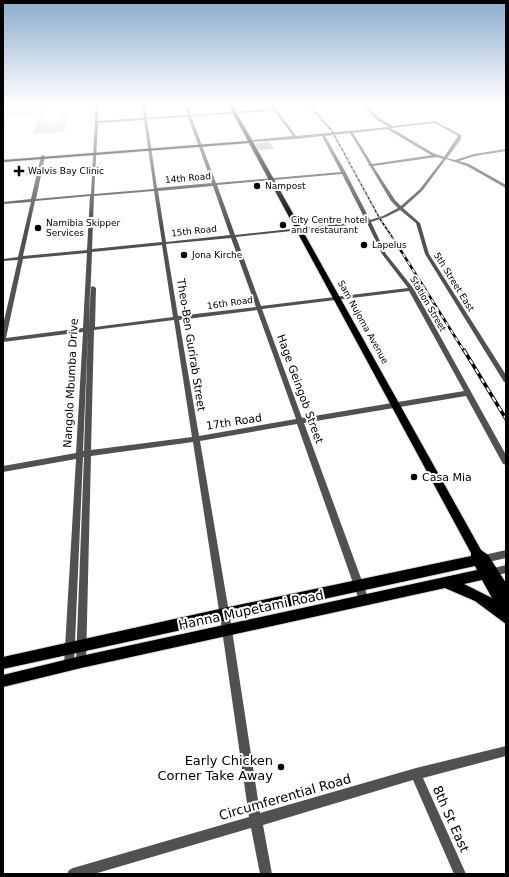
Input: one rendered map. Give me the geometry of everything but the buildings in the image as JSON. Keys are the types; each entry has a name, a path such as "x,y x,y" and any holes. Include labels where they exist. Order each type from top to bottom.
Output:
{"main road":[{"path":"43,157 213,144"},
{"name":"Sam Nujoma Avenue","path":"252,144 479,557 489,573 506,594"},
{"path":"3,160 96,153"},
{"name":"Hanna Mupetami Road","path":"3,663 359,585 479,557"},
{"name":"Sam Nujoma Avenue","path":"489,573 506,612"},
{"name":"Hanna Mupetami Road","path":"3,681 81,662 489,573"},
{"path":"447,583 479,595 497,608 506,618"}],"street":[{"name":"Nangolo Mbumba Drive","path":"69,665 76,647 88,454 89,330 96,144"},
{"name":"Theo-Ben Gurirab Street","path":"148,144 227,630 255,820 266,874"},
{"name":"Station Street","path":"328,144 384,254 411,289 506,462"},
{"name":"5th Street East","path":"357,144 393,200 418,223 427,254 506,380"},
{"path":"417,144 436,156 482,169 506,183"},
{"name":"15th Road","path":"3,260 297,228 368,222 384,218 417,196 455,144"},
{"name":"Hage Geingob Street","path":"200,145 364,600"},
{"path":"458,162 464,158 506,151"},
{"path":"370,165 436,156"},
{"path":"3,339 43,157"},
{"path":"458,162 482,172 506,187"},
{"name":"14th Road","path":"3,203 156,188 344,173"},
{"name":"16th Road","path":"3,339 89,330 411,289"},
{"name":"Nangolo Mbumba Drive","path":"81,662 76,647 79,455 89,330"},
{"name":"17th Road","path":"3,469 79,455 195,439 468,393"},
{"name":"Hanna Mupetami Road","path":"479,557 506,554"},
{"name":"Hanna Mupetami Road","path":"489,573 506,569"},
{"name":"Circumferential Road","path":"72,874 416,774 506,751"},
{"name":"8th St East","path":"416,774 460,874"}],"railway":[{"path":"339,144 380,219 399,247"},
{"path":"398,246 464,351"},
{"path":"464,350 506,419"}],"place":[{"name":"Walvis Bay Clinic","path":"19,171"},
{"name":"Nampost","path":"257,186"},
{"name":"City Centre hotel and restaurant","path":"283,225"},
{"name":"Namibia Skipper Services","path":"38,228"},
{"name":"Lapelus","path":"364,245"},
{"name":"Jona Kirche","path":"184,255"},
{"name":"Casa Mia","path":"414,477"},
{"name":"Early Chicken Corner Take Away","path":"281,767"}]}
